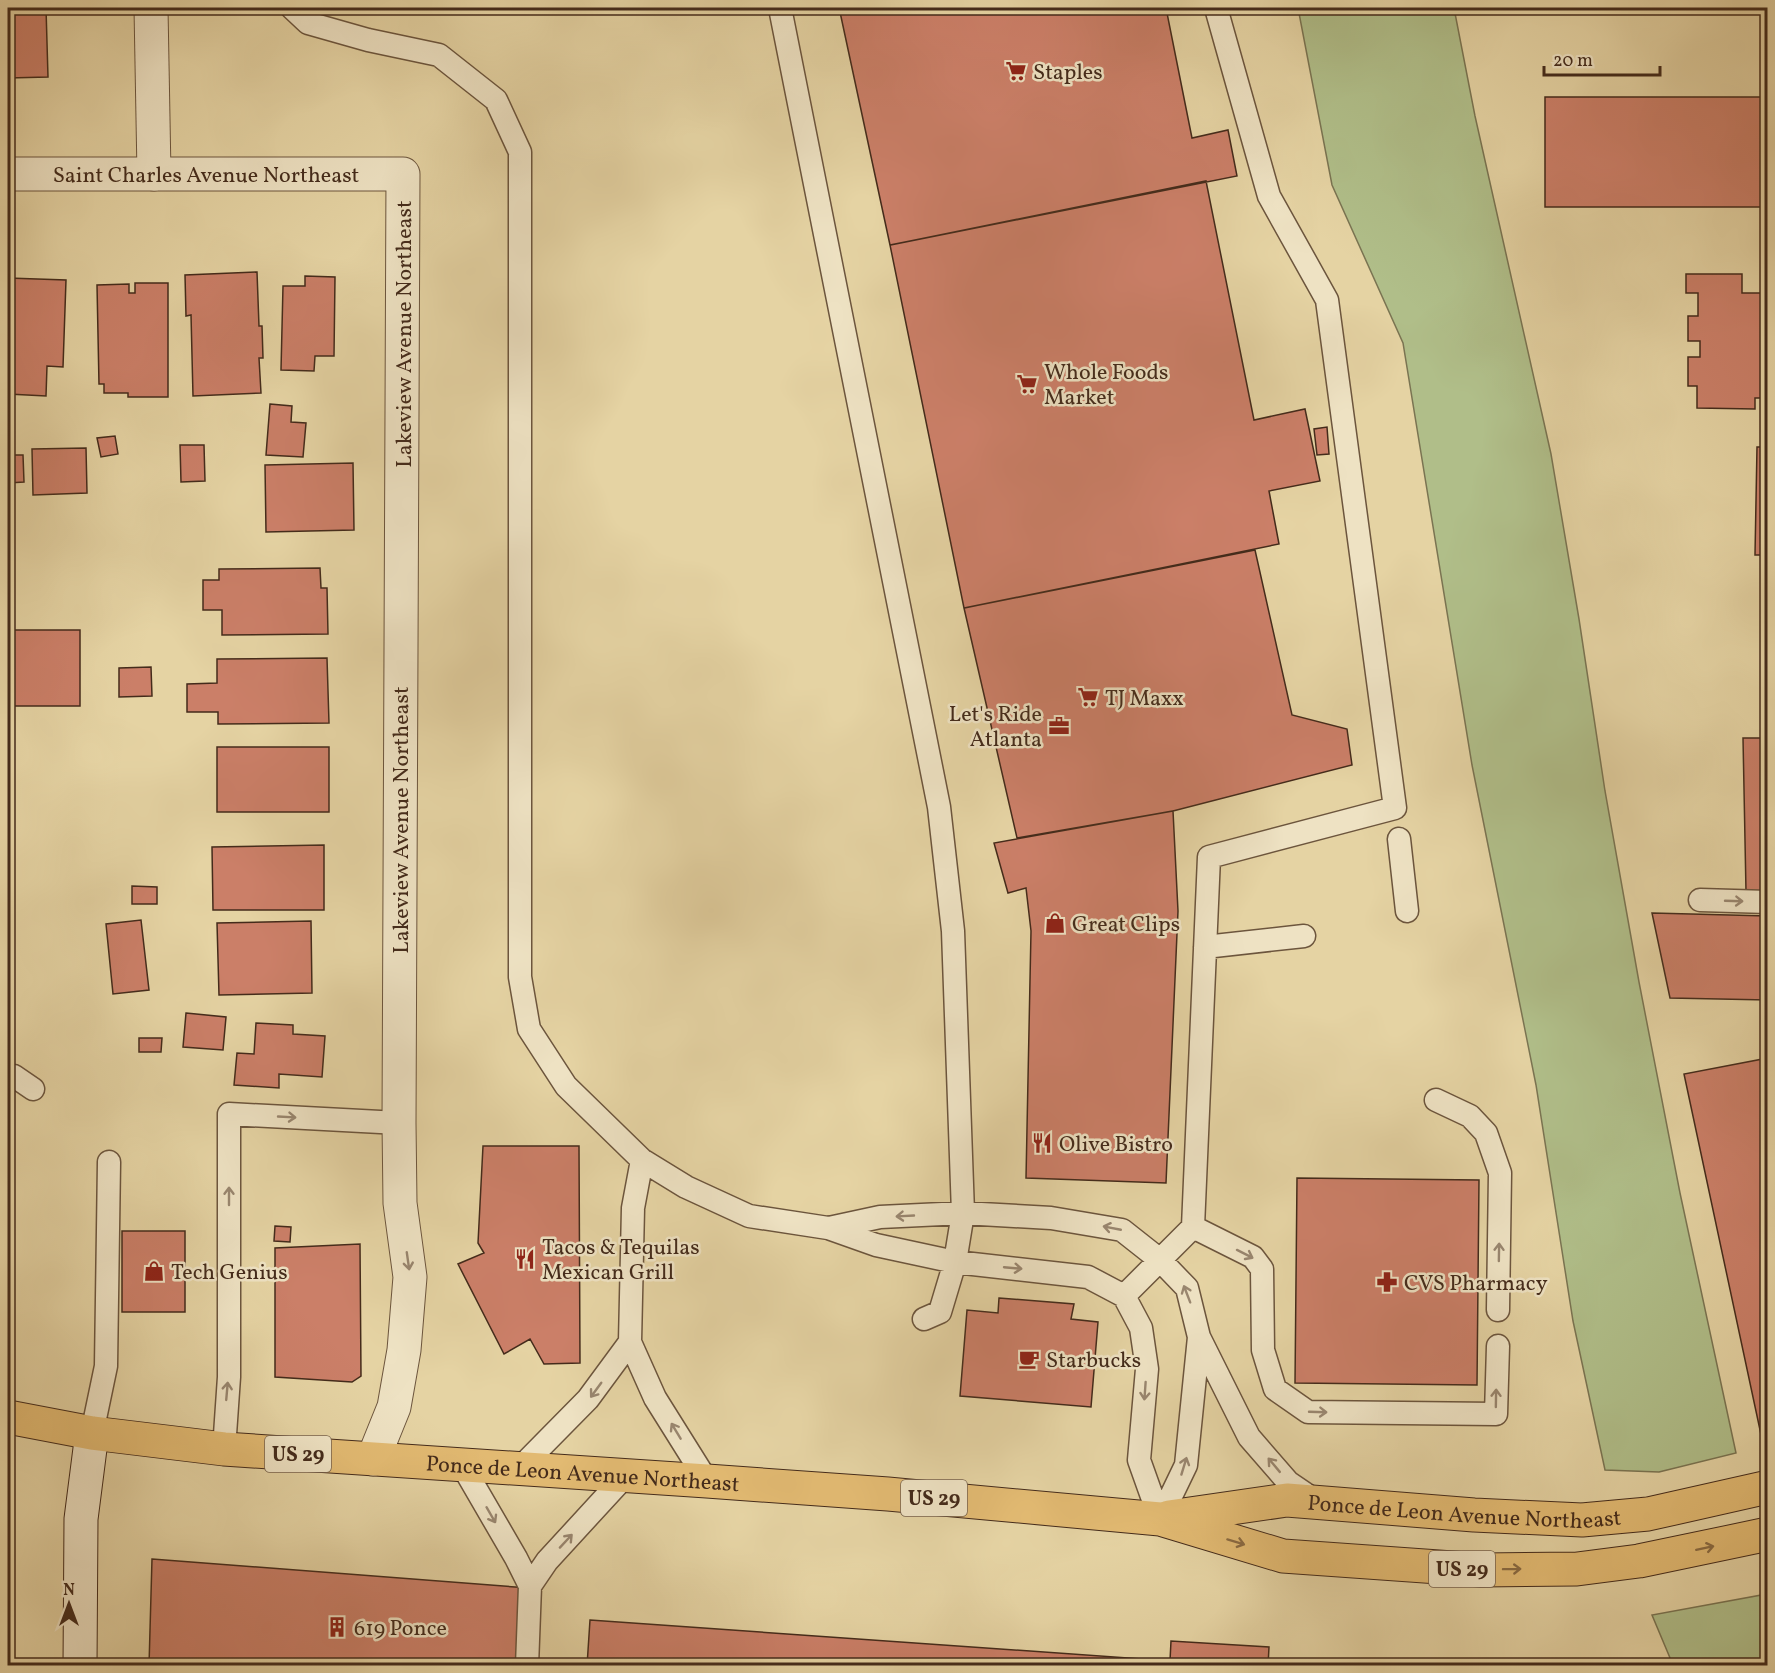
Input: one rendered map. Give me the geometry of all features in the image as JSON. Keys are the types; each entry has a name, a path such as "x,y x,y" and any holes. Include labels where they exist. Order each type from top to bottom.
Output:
{"highway":[{"name":"Ponce de Leon Avenue Northeast","path":"8,1416 92,1433 224,1449 899,1495 1160,1519 1283,1556 1480,1570 1577,1569 1639,1562 1767,1534"},
{"name":"Ponce de Leon Avenue Northeast","path":"1160,1519 1287,1500 1474,1515 1582,1520 1648,1514 1767,1487"}],"street":[{"path":"151,8 154,174"},
{"name":"Saint Charles Avenue Northeast","path":"8,174 403,174"},
{"name":"Lakeview Avenue Northeast","path":"373,1459 394,1407 404,1350 410,1277 400,1203 399,1123 403,174"},
{"path":"80,1665 81,1519 92,1433"}],"lane":[{"path":"292,8 308,23 368,40 439,55 496,100 520,152 520,977 529,1029 566,1086 642,1160 686,1187 749,1216 828,1228 876,1245 955,1262 1088,1277 1124,1296 1141,1328 1147,1369 1139,1460 1160,1519"},
{"path":"780,8 939,807 953,931 963,1213 955,1262 940,1312 924,1319"},
{"path":"1124,1296 1193,1227 1209,857 1395,808 1326,300 1269,196 1216,8"},
{"path":"1399,839 1407,911"},
{"path":"1700,900 1767,902"},
{"path":"1205,947 1304,936"},
{"path":"8,1076 14,1076 33,1089"},
{"path":"1436,1100 1470,1116 1486,1133 1500,1173 1498,1310"},
{"path":"224,1449 228,1377 229,1114 399,1123"},
{"path":"642,1160 633,1208 630,1342 655,1398 707,1481"},
{"path":"92,1433 106,1365 109,1162"},
{"path":"828,1228 880,1217 963,1213 1051,1218 1122,1230 1160,1260 1187,1288 1199,1337 1250,1437 1288,1482 1318,1503"},
{"path":"1193,1227 1253,1257 1262,1269 1263,1350 1275,1389 1308,1412 1496,1414 1498,1346"},
{"path":"1160,1519 1186,1465 1199,1337"},
{"path":"519,1469 588,1400 630,1342"},
{"path":"462,1465 530,1586 527,1665"},
{"path":"530,1586 547,1561 626,1475"}],"green space":[{"path":"1298,8 1454,8 1475,116 1551,454 1605,791 1639,982 1680,1193 1736,1453 1659,1472 1605,1470 1573,1321 1536,1085 1472,765 1403,343 1332,185"},
{"path":"1767,1594 1767,1665 1673,1665 1652,1615"}],"building":[{"path":"8,8 46,8 48,77 8,78"},
{"name":"Staples","path":"862,8 1166,8 1192,138 1228,130 1237,176 890,245 840,12"},
{"path":"1545,97 1768,97 1768,207 1545,207"},
{"path":"1206,181 1254,420 1305,409 1320,481 1269,491 1279,544 964,608 890,245"},
{"path":"257,272 259,326 262,326 263,358 259,358 261,393 193,396 191,315 186,316 185,275"},
{"path":"1686,274 1742,274 1742,293 1768,293 1768,398 1755,398 1755,409 1697,408 1697,386 1688,386 1688,357 1700,357 1700,341 1688,341 1688,316 1698,316 1698,293 1686,293"},
{"path":"305,276 335,277 334,356 315,356 314,371 281,370 283,286 305,286"},
{"path":"8,278 66,280 63,367 47,366 46,396 8,394"},
{"path":"135,283 168,283 168,397 128,397 128,393 104,393 104,384 99,384 97,285 129,284 129,293 135,293"},
{"path":"270,404 292,406 291,422 306,423 303,457 266,455"},
{"path":"1327,427 1329,454 1317,455 1314,429"},
{"path":"115,436 118,454 101,457 97,438"},
{"path":"180,445 204,445 205,481 181,482"},
{"path":"1757,447 1768,447 1768,555 1755,555"},
{"path":"86,448 87,493 33,495 32,449"},
{"path":"8,455 23,455 24,482 8,483"},
{"path":"353,463 354,530 266,532 265,465"},
{"path":"1255,550 1292,715 1347,729 1352,765 1173,811 1017,838 964,608"},
{"path":"320,568 321,588 327,588 328,634 222,635 222,610 203,610 203,580 219,580 219,569"},
{"path":"8,630 80,630 80,706 8,706"},
{"path":"327,658 329,723 218,724 218,712 187,712 187,684 217,683 217,659"},
{"path":"151,667 152,696 119,697 119,668"},
{"path":"1743,738 1768,738 1768,891 1746,891"},
{"path":"217,747 329,747 329,812 217,812"},
{"path":"1173,811 1178,911 1166,1183 1026,1178 1031,931 1026,888 1008,893 994,843"},
{"path":"324,845 324,910 213,910 212,847"},
{"path":"132,886 157,887 157,904 132,904"},
{"path":"1652,913 1768,916 1768,1000 1670,998"},
{"path":"141,920 149,990 113,994 106,924"},
{"path":"311,921 312,993 219,995 217,923"},
{"path":"186,1013 226,1017 223,1050 183,1047"},
{"path":"256,1023 293,1025 293,1034 325,1036 322,1077 279,1074 279,1088 234,1085 237,1053 254,1054"},
{"path":"139,1038 162,1038 161,1052 139,1052"},
{"path":"1768,1058 1768,1442 1763,1444 1684,1074"},
{"path":"8,1114 10,1114 8,1185"},
{"name":"Tacos & Tequilas Mexican Grill","path":"483,1146 579,1146 580,1363 544,1364 530,1339 504,1354 458,1264 484,1253 478,1243"},
{"name":"CVS Pharmacy","path":"1297,1178 1479,1180 1477,1385 1295,1383"},
{"path":"275,1226 291,1227 290,1242 274,1241"},
{"name":"Tech Genius","path":"122,1231 185,1231 185,1312 122,1312"},
{"path":"360,1244 361,1376 352,1382 275,1377 275,1248"},
{"name":"Starbucks","path":"999,1298 1074,1304 1071,1319 1098,1322 1091,1407 960,1396 967,1310 998,1313"},
{"name":"619 Ponce","path":"152,1559 529,1588 522,1666 149,1666"},
{"path":"590,1620 1170,1661 1171,1641 1269,1647 1268,1666 587,1666"}],"place":[{"name":"Staples","path":"1016,71"},
{"name":"Whole Foods Market","path":"1027,384"},
{"name":"TJ Maxx","path":"1088,697"},
{"name":"Let's Ride Atlanta","path":"1059,726"},
{"name":"Great Clips","path":"1055,923"},
{"name":"Olive Bistro","path":"1042,1143"},
{"name":"Tacos & Tequilas Mexican Grill","path":"525,1259"},
{"name":"Tech Genius","path":"154,1271"},
{"name":"CVS Pharmacy","path":"1387,1282"},
{"name":"Starbucks","path":"1029,1359"},
{"name":"619 Ponce","path":"337,1627"}]}
